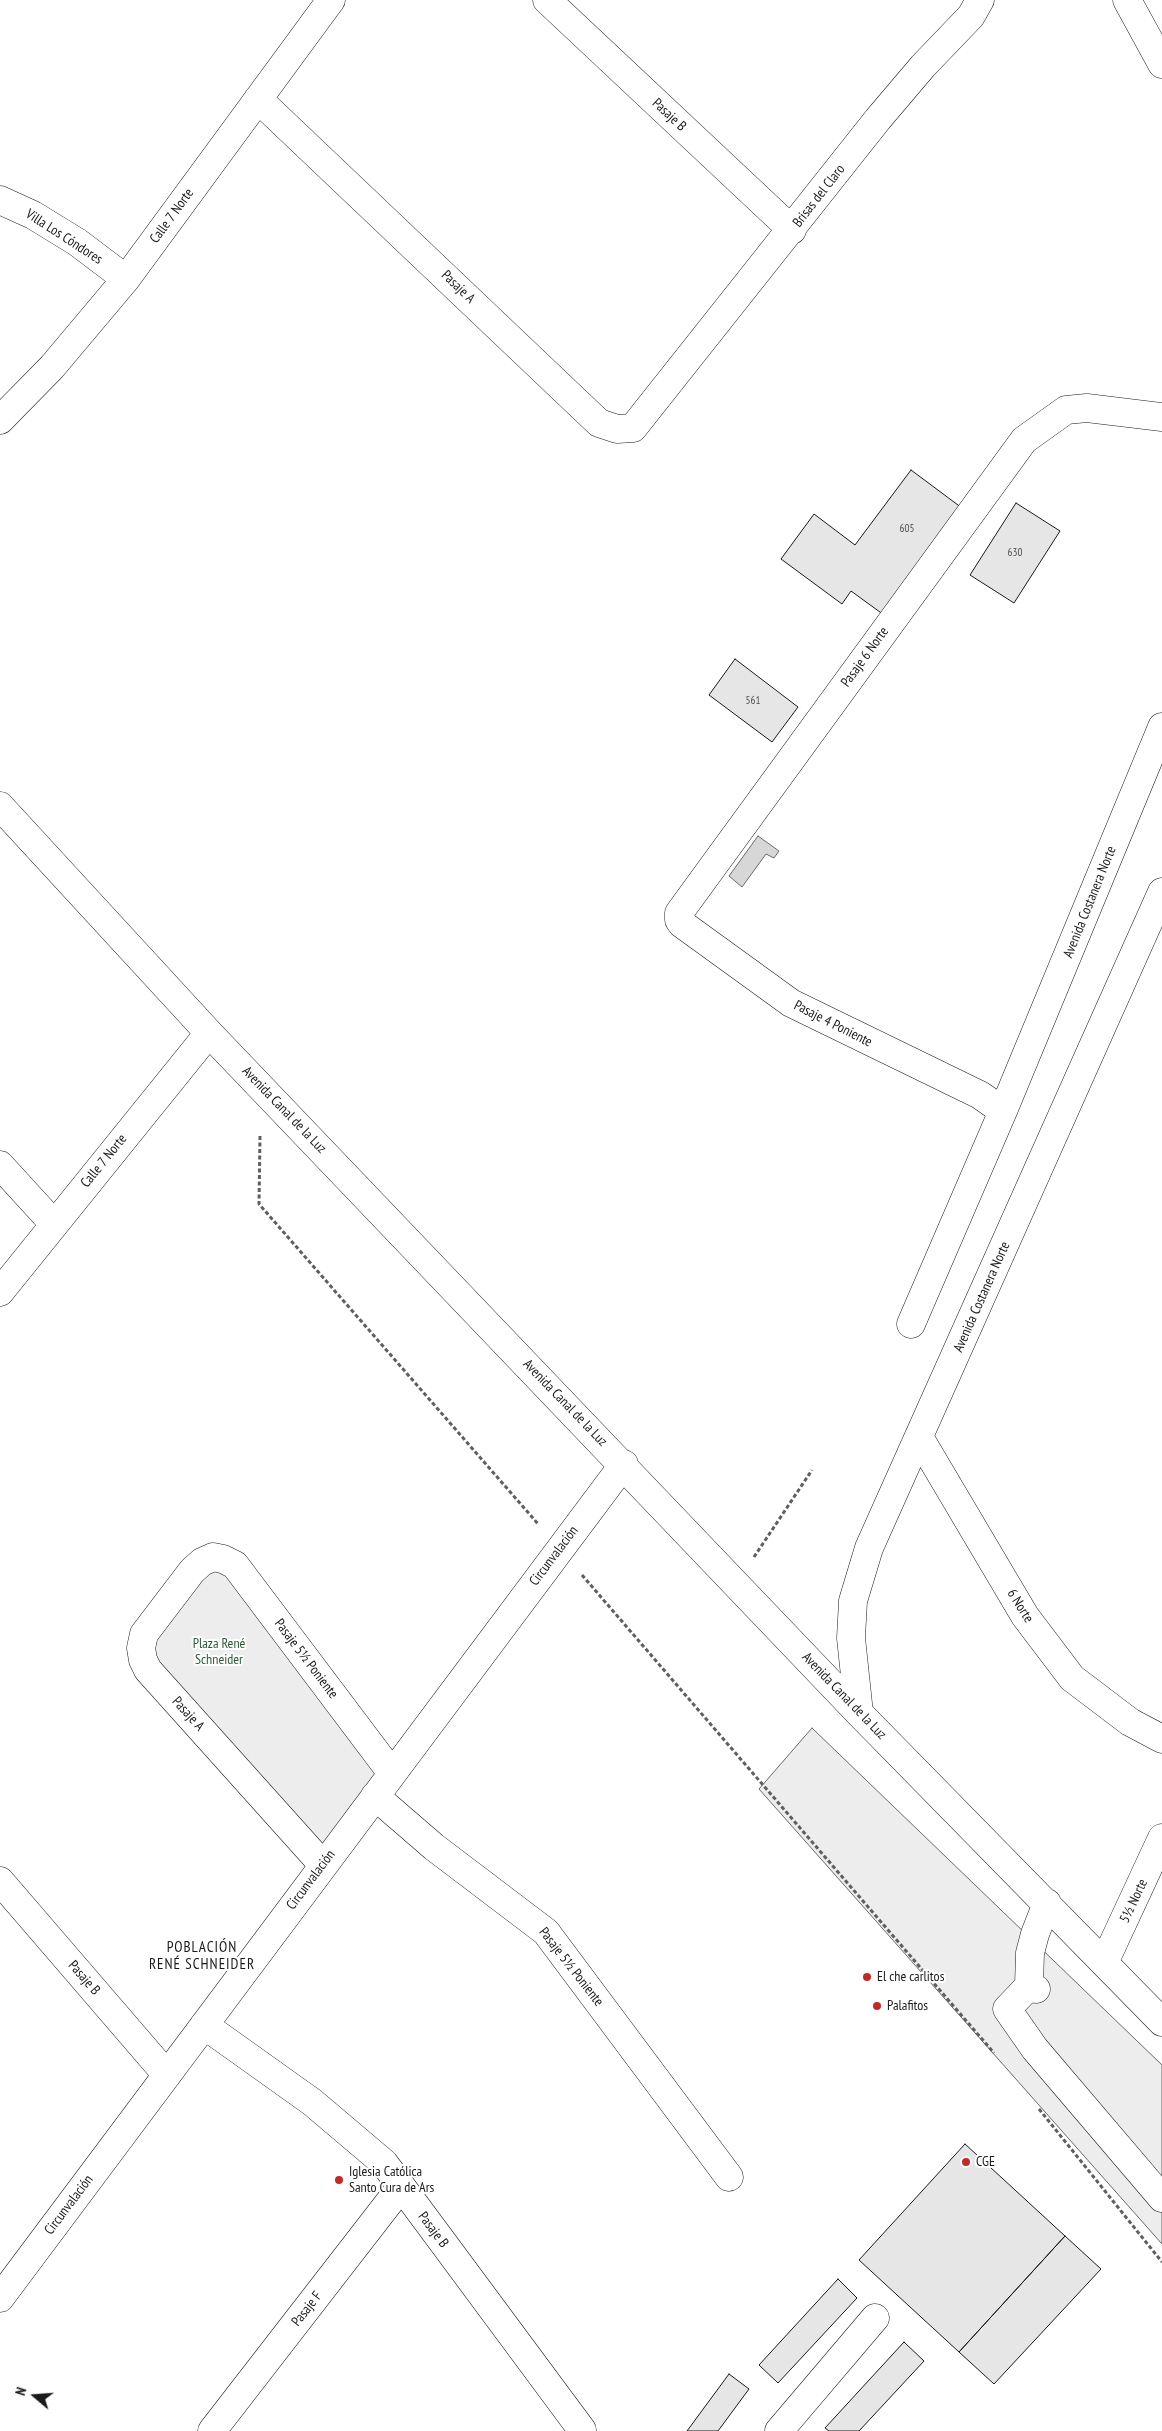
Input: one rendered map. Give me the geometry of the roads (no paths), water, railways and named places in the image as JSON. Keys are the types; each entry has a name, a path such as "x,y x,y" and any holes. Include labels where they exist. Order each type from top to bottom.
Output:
{"street":[{"name":"Calle 7 Norte","path":"0,420 52,367 126,279 331,0"},
{"name":"Pasaje B","path":"547,0 792,230"},
{"name":"Brisas del Claro","path":"661,395 878,119 923,66 971,16 980,0"},
{"path":"1127,0 1162,64"},
{"name":"Pasaje A","path":"258,99 599,423 616,429 633,428 661,395"},
{"name":"Villa Los Cóndores","path":"0,200 32,215 77,242 126,279"},
{"name":"Pasaje 6 Norte","path":"678,916 681,908 1024,440 1066,410 1086,408 1162,417"},
{"name":"Avenida Costanera Norte","path":"911,1324 1003,1111 1162,727"},
{"name":"Avenida Canal de la Luz","path":"0,806 209,1033 624,1464 859,1713 1162,2022"},
{"name":"Avenida Costanera Norte","path":"859,1713 851,1638 854,1601 869,1548 1162,892"},
{"name":"Pasaje 4 Poniente","path":"678,916 682,924 791,1003 980,1094 1003,1111"},
{"name":"Calle 7 Norte","path":"0,1292 53,1223 209,1033"},
{"path":"0,1165 53,1223"},
{"name":"6 Norte","path":"919,1437 1025,1616 1072,1678 1130,1722 1162,1739"},
{"name":"Circunvalación","path":"5,2279 167,2075 391,1772 624,1464"},
{"name":"Pasaje A","path":"213,1557 202,1562 192,1571 152,1622 144,1634 141,1648 143,1660 155,1678 323,1865"},
{"name":"Pasaje 5½ Poniente","path":"213,1557 223,1558 235,1565 391,1772"},
{"name":"Pasaje 5½ Poniente","path":"375,1796 434,1847 546,1932 729,2177"},
{"name":"5½ Norte","path":"1104,1963 1162,1838"},
{"name":"Pasaje B","path":"0,1881 167,2075"},
{"path":"1046,1903 1030,1953 1032,1987 1007,2009 1035,2049 1162,2198"},
{"name":"Avenida Canal de la Luz","path":"1134,1994 1162,2015"},
{"name":"Pasaje B","path":"204,2025 312,2102 384,2163 582,2430"},
{"name":"Pasaje F","path":"212,2431 402,2187"},
{"path":"779,2431 875,2318"}],"place":[{"name":"El che carlitos","path":"867,1977"},
{"name":"Palafitos","path":"877,2006"},
{"name":"CGE","path":"966,2162"},
{"name":"Iglesia Católica Santo Cura de Ars","path":"339,2180"}],"district":[{"name":"POBLACIÓN RENÉ SCHNEIDER","path":"202,1956"}],"park label":[{"name":"Plaza René Schneider","path":"219,1652"}]}
